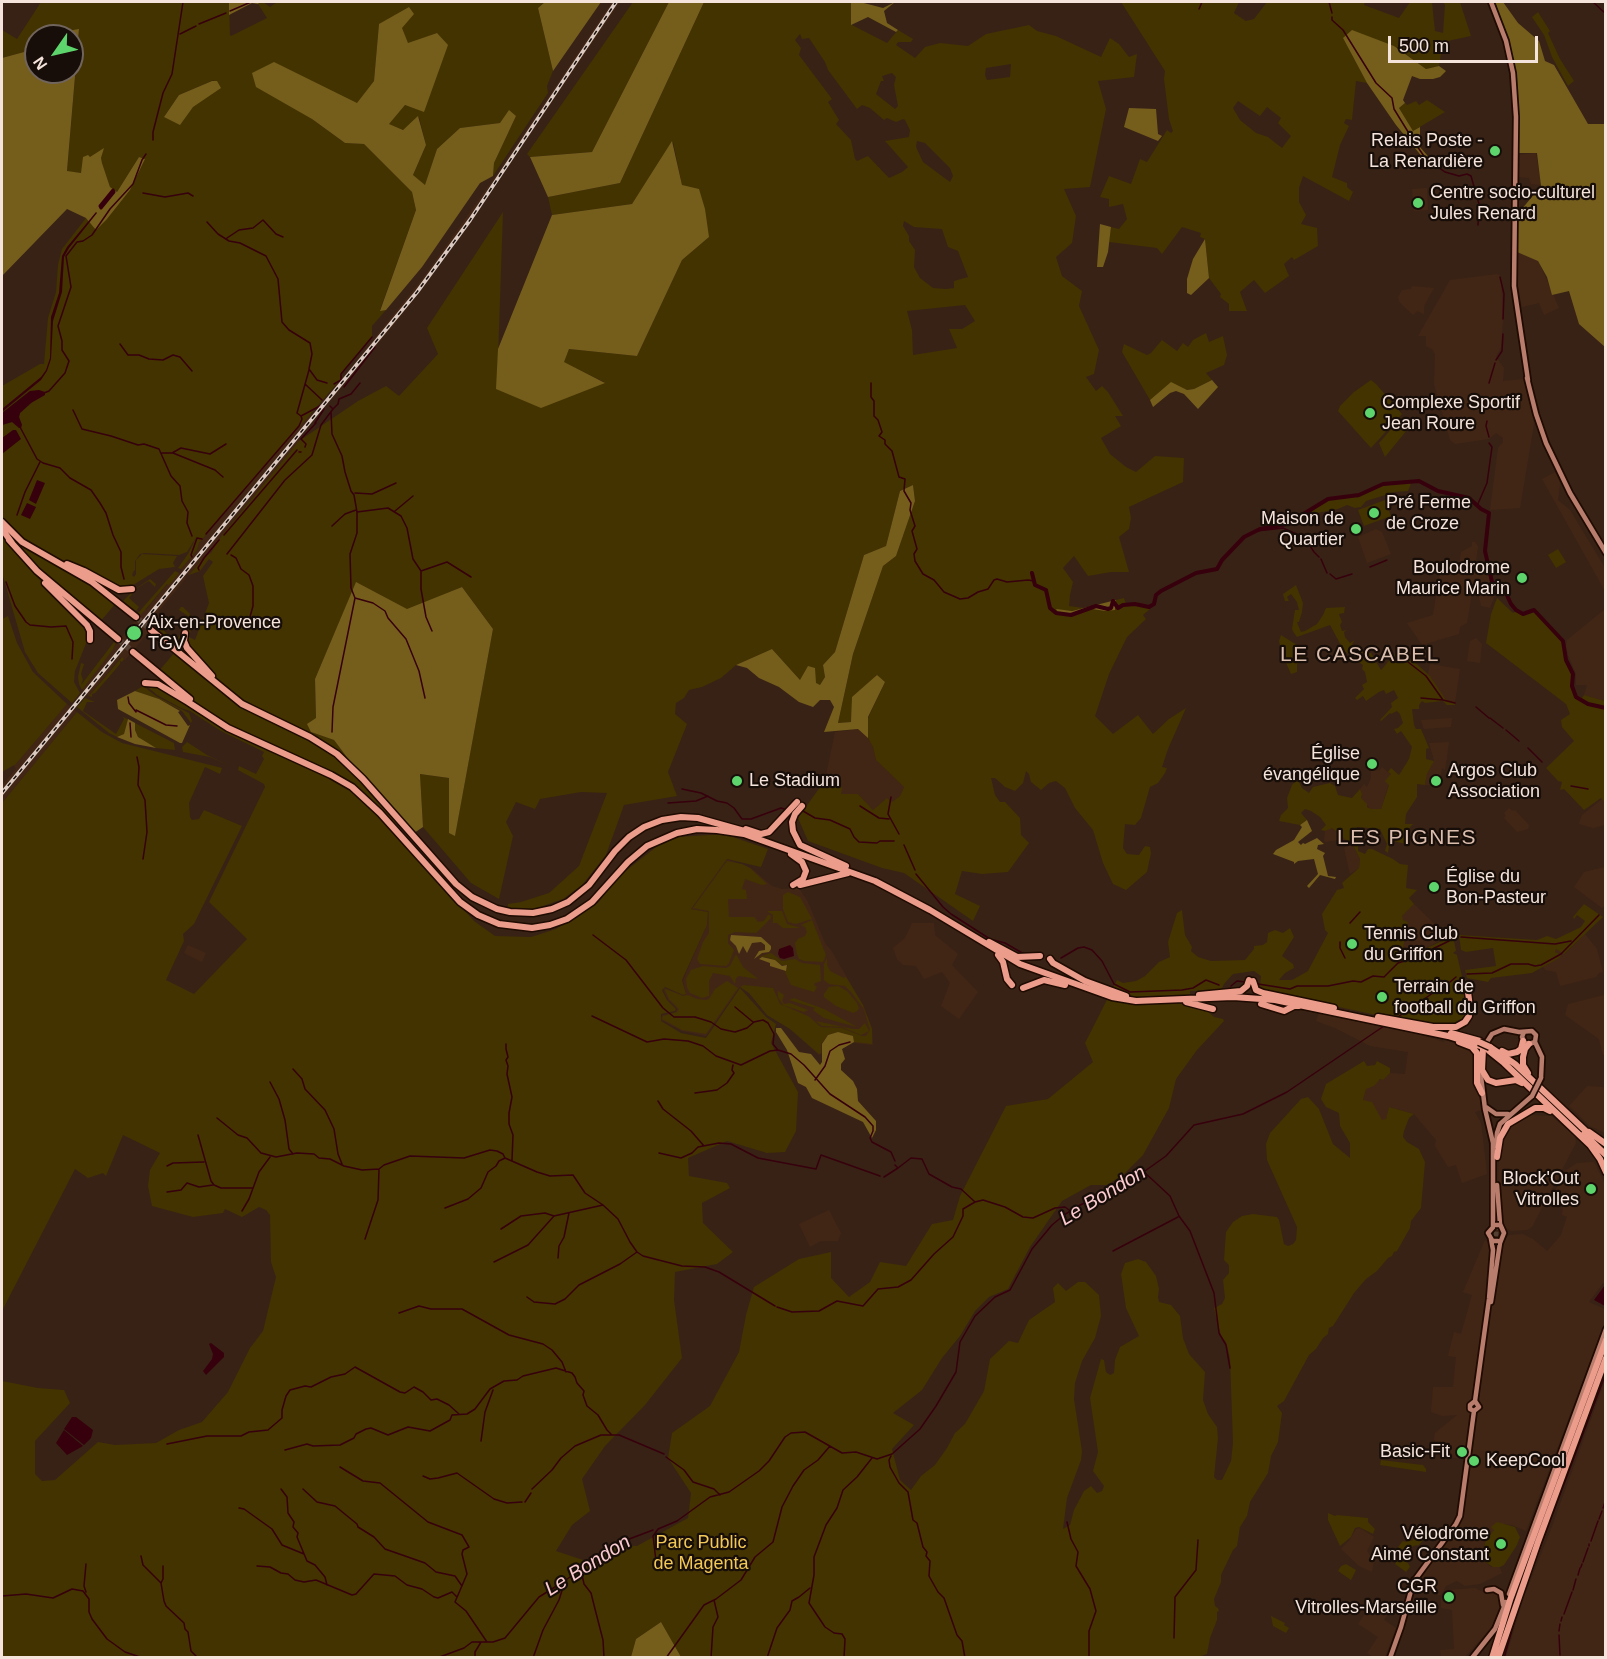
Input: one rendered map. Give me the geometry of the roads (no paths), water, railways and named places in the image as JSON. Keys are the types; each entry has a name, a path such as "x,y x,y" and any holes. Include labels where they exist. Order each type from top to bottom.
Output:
{"highway":[{"path":"2,522 38,552 92,582 136,617"},
{"path":"2,529 25,561 87,625 90,640"},
{"path":"9,540 37,571 118,639"},
{"path":"38,552 84,571 119,590 132,589"},
{"path":"151,630 231,695 337,754 363,779 456,884 479,902 504,911 532,913 562,904 589,885 622,843 644,827 675,818 723,822 764,834 772,830 799,804 792,822 793,831 800,845 847,866"},
{"path":"185,633 184,641 187,648 217,681 243,702 266,716"},
{"path":"133,652 213,717 253,740"},
{"path":"144,683 158,684 189,702 224,727 331,775 352,787 380,813 465,906 490,921 511,927 541,927 559,922 576,915 592,903 634,857 658,840 697,829 727,831 744,834 855,873 898,892 1020,964 1121,999"},
{"path":"705,819 876,877 903,890 1024,963 1108,992 1130,997 1254,994 1344,1012"},
{"path":"727,831 786,852 801,860 806,874 803,879 793,885 845,873 898,892"},
{"path":"960,929 1001,957 1006,979 1012,985"},
{"path":"975,934 1014,956 1040,957"},
{"path":"1050,959 1085,981 1130,997"},
{"path":"1023,988 1037,981 1048,981 1136,1002 1254,998 1344,1012"},
{"path":"1199,995 1241,991 1251,981 1254,987 1263,993 1445,1038 1474,1049 1478,1058 1477,1083 1483,1096"},
{"path":"1261,1004 1284,1011 1290,1011 1295,1006 1357,1013 1433,1027 1456,1027 1465,1022 1469,1016 1468,992"},
{"path":"1155,1001 1195,1003 1213,1010"},
{"path":"1357,1013 1448,1033 1506,1053 1513,1053 1529,1042"},
{"path":"1386,1023 1484,1046 1515,1064 1605,1150"},
{"path":"1529,1042 1523,1057 1527,1072 1569,1116 1605,1144"},
{"path":"1484,1046 1541,1100"},
{"path":"1484,1046 1482,1070 1488,1080 1496,1083 1519,1081 1594,1151 1605,1174"},
{"path":"1484,1046 1513,1066 1605,1155"},
{"path":"1497,1157 1500,1137 1505,1127 1535,1108 1548,1109 1580,1136"},
{"path":"1510,1599 1605,1340"},
{"path":"1500,1658 1514,1610 1605,1359"},
{"path":"1492,1658 1536,1518"}],"main road":[{"path":"1491,2 1504,35 1514,74 1516,112 1512,294 1528,380 1536,414 1560,475 1605,553"},
{"path":"1489,1299 1493,1250 1496,1240 1504,1233 1497,1226 1493,1143 1480,1070 1484,1046 1489,1037 1499,1030 1534,1032 1536,1038 1529,1042"},
{"path":"1495,1173 1499,1126 1532,1095 1541,1078 1542,1057 1522,1037 1524,1032"},
{"path":"1483,1096 1486,1107 1493,1113 1504,1115 1514,1112"},
{"path":"1496,1240 1488,1233 1497,1226"},
{"path":"1490,1307 1496,1240"},
{"path":"1390,1658 1415,1576 1457,1519 1474,1411 1479,1407 1475,1401 1493,1274 1485,1347"},
{"path":"1485,1332 1487,1325"},
{"path":"1472,1658 1501,1618 1605,1329"},
{"path":"1487,1590 1497,1590 1504,1599 1495,1629"}],"waterway":[{"path":"153,140 163,93 172,74 183,2"},
{"path":"230,11 251,2"},
{"path":"1199,9 1202,2"},
{"path":"1329,2 1332,13"},
{"path":"1593,2 1606,14"},
{"path":"199,24 226,13"},
{"path":"1332,17 1332,20 1343,30 1376,83 1392,98 1394,109 1410,135 1417,140 1417,146 1426,159 1445,172 1459,176 1467,174 1471,176 1479,204 1478,225"},
{"path":"180,34 196,26"},
{"path":"44,393 49,391 65,373 69,361 62,350 58,326 71,287 66,256 77,242 92,235 110,209 133,184 146,154"},
{"path":"113,190 114,192 101,208 100,206 113,190"},
{"path":"143,193 165,197 188,193 193,196"},
{"path":"227,238 239,230 253,228 263,220 276,234 283,237"},
{"path":"207,222 218,234 229,241 240,243 266,256 278,279 282,322 289,330 310,343 312,354 309,369 317,380 327,383"},
{"path":"1500,277 1504,294 1503,319"},
{"path":"1496,360 1502,351 1503,334"},
{"path":"334,384 341,380 341,374 372,337"},
{"path":"120,344 128,355 163,360 173,355 180,357 192,371"},
{"path":"344,387 375,347"},
{"path":"1489,383 1495,363"},
{"path":"309,370 297,413 301,416 320,406"},
{"path":"333,409 339,399 351,394 360,383"},
{"path":"871,383 874,416 882,432 879,436 885,440 885,444 892,451 899,477 905,479 904,491 911,503 910,510 915,526 912,531 917,549 914,554 915,561 923,574 934,580 944,592 960,599 988,589 997,579 1007,582 1034,581"},
{"path":"305,384 322,400"},
{"path":"227,554 285,480 312,455 321,425 333,409 330,406"},
{"path":"315,423 324,409"},
{"path":"73,410 82,429 159,449 171,476 180,486 182,501 188,512 187,523 192,536"},
{"path":"331,412 332,434 342,456 357,512 388,508 401,516 407,528 413,559 421,571 421,589 426,617 432,631"},
{"path":"206,534 299,426 301,416"},
{"path":"1487,421 1489,437"},
{"path":"305,447 306,444 301,439 316,423"},
{"path":"20,427 37,459 60,468 70,478 91,490 100,503 121,552 124,579"},
{"path":"1477,506 1487,483 1492,447 1489,443"},
{"path":"162,453 172,453 181,448 210,454 226,444"},
{"path":"224,535 297,450"},
{"path":"173,453 215,470 223,477"},
{"path":"17,515 25,492 40,462"},
{"path":"1032,573 1035,585 1046,590 1050,608 1056,613 1071,615 1096,606 1108,609 1111,608 1113,601 1118,608 1135,604 1149,607 1154,604 1156,595 1161,591 1196,573 1217,569 1222,560 1244,537 1260,529 1287,524 1328,499 1359,495 1383,484 1419,481 1438,491 1469,498 1489,513 1485,551 1492,582 1504,589 1516,610 1523,614 1534,610 1563,641 1566,660 1573,674 1572,686 1576,697 1588,704 1606,708"},
{"path":"355,493 372,494 396,483"},
{"path":"395,511 413,496"},
{"path":"332,526 345,514 356,510"},
{"path":"332,732 333,707 355,598 351,588 350,554 357,533 357,512"},
{"path":"1257,531 1283,528 1303,537"},
{"path":"192,557 197,538 202,539"},
{"path":"1305,538 1319,557"},
{"path":"199,570 204,558 219,540"},
{"path":"231,555 236,558 241,569 249,575 253,586 253,606 248,624"},
{"path":"1321,559 1327,573"},
{"path":"1370,567 1387,560"},
{"path":"421,571 447,562 471,577"},
{"path":"1330,574 1336,579 1352,574"},
{"path":"6,582 15,606 30,625 66,626 73,642 72,659"},
{"path":"355,598 373,603 385,611 388,618 406,639 419,671 425,698"},
{"path":"1402,657 1406,660"},
{"path":"1408,662 1426,676 1443,700 1455,703"},
{"path":"128,697 129,703 136,712"},
{"path":"1421,698 1443,700"},
{"path":"1476,707 1489,718"},
{"path":"136,710 166,725 177,726"},
{"path":"1490,718 1503,728"},
{"path":"130,723 131,737"},
{"path":"1506,730 1519,741"},
{"path":"1528,748 1542,762"},
{"path":"137,757 138,785 145,800 147,832 143,859"},
{"path":"1571,786 1588,789"},
{"path":"682,789 701,793 727,803 742,819 751,819 781,808 787,810"},
{"path":"668,803 696,801 708,796"},
{"path":"891,797 888,814 899,834"},
{"path":"860,806 879,818 889,819"},
{"path":"803,811 815,818 830,820 850,829 859,842 894,841"},
{"path":"904,845 915,870"},
{"path":"916,874 951,914 990,939 1005,943 1024,954"},
{"path":"1350,923 1360,912"},
{"name":"Le Bondon","path":"1467,974 1492,973 1511,964 1541,965 1561,954 1599,915"},
{"path":"593,935 626,960 663,1008 674,1017 695,1017 711,1022 721,1029 735,1032 763,1020 768,1023 774,1034 773,1044 777,1049"},
{"path":"1461,937 1555,944 1571,941"},
{"path":"1258,984 1290,989 1297,986 1328,986 1353,981 1361,982 1373,976 1384,977 1398,963 1449,941"},
{"path":"1340,942 1345,958"},
{"path":"1061,958 1078,948 1084,947 1092,950 1102,961 1114,984 1130,992 1182,990 1193,988 1206,980 1219,985"},
{"name":"Le Bondon","path":"1450,982 1456,977"},
{"path":"1231,986 1237,981 1245,982"},
{"name":"Le Bondon","path":"1398,1017 1446,984"},
{"path":"735,1007 753,1022"},
{"path":"592,1016 647,1042 664,1039 688,1041 703,1046 716,1056 741,1065 770,1051 778,1050 791,1054 830,1094 865,1117 873,1126 870,1138 872,1142 891,1152 895,1161"},
{"name":"Le Bondon","path":"656,1561 653,1536 658,1529 677,1521 710,1497 729,1492 759,1471 769,1461 785,1437 791,1433 805,1432 842,1453 856,1452 877,1459 892,1454 920,1429 936,1406 956,1372 960,1342 975,1316 995,1297 1010,1290 1032,1249 1052,1225 1078,1206 1128,1183 1166,1156 1194,1125 1243,1114 1287,1092 1384,1026"},
{"path":"815,1080 825,1066 830,1051 850,1042"},
{"path":"506,1044 507,1074 512,1097 509,1113 509,1124 513,1135 512,1160"},
{"path":"695,1093 717,1090 727,1083 734,1073 733,1065"},
{"path":"293,1069 302,1079 305,1089 325,1110 334,1129 342,1164"},
{"path":"270,1082 279,1099 289,1149 293,1154"},
{"path":"658,1101 663,1109 691,1131 704,1146"},
{"path":"217,1118 238,1135 247,1138 261,1153 276,1157 297,1153 314,1154 319,1158 330,1159 344,1166 362,1170 379,1169 410,1156 464,1158 490,1150 497,1151 505,1158 550,1176 573,1175 585,1193 618,1219 630,1242 643,1256 682,1266 705,1267 719,1272 775,1306"},
{"path":"198,1135 214,1185 221,1188 252,1188"},
{"path":"659,1153 681,1158 698,1147 719,1143 731,1144 758,1158 816,1169 821,1155 880,1176"},
{"path":"242,1211 259,1172 270,1157"},
{"path":"445,1208 468,1199 481,1188 488,1172 505,1158"},
{"path":"895,1165 898,1168 911,1158 922,1159 929,1174 952,1187 961,1189 975,1202 983,1200 1005,1207 1023,1217 1033,1218 1055,1208 1065,1207 1069,1210"},
{"path":"167,1166 173,1163 204,1162"},
{"path":"884,1177 898,1168"},
{"path":"365,1239 378,1200 379,1170"},
{"path":"1143,1171 1170,1196 1179,1216 1190,1231 1214,1293 1219,1333 1226,1345 1230,1368"},
{"path":"167,1192 181,1190 187,1183 199,1187 213,1185"},
{"path":"777,1307 792,1312 819,1311 837,1301 863,1306 878,1289 898,1287 911,1280 953,1237 963,1216 963,1209 975,1202"},
{"path":"494,1262 528,1245 554,1216 603,1205"},
{"path":"501,1229 521,1216 545,1213 554,1216"},
{"path":"558,1258 559,1246 564,1237 569,1213"},
{"path":"1113,1251 1178,1217"},
{"path":"527,1297 534,1302 555,1304 565,1299 579,1285 620,1264 637,1252"},
{"path":"399,1313 419,1306 431,1309 462,1309 509,1335 543,1344 552,1350 562,1362 566,1372"},
{"path":"167,1444 207,1436 241,1436 249,1432 268,1430 282,1418 282,1410 290,1390 305,1386 311,1387 331,1377 345,1374 355,1367 400,1392 405,1393 414,1387 431,1400 437,1399 449,1405 459,1414"},
{"path":"285,1450 307,1444 313,1446 340,1445 354,1438 356,1434 371,1428 388,1435 408,1427 430,1431 450,1420 452,1415 467,1414 475,1409 490,1389 504,1381 517,1380 523,1376 556,1368 572,1373 584,1391 587,1406 598,1415 612,1435"},
{"path":"1527,1582 1606,1373"},
{"path":"481,1441 485,1412 493,1390"},
{"path":"532,1489 575,1446 601,1435 619,1435 664,1454"},
{"path":"666,1658 704,1605 741,1580 755,1557 773,1542 782,1507 793,1486 804,1470 818,1460 830,1446"},
{"path":"891,1456 890,1467 899,1483 908,1492 913,1520 917,1523 923,1547 927,1552 926,1556 930,1561 929,1576 944,1598 957,1635 962,1641 965,1658"},
{"path":"666,1457 684,1470 693,1482 714,1489 720,1495"},
{"path":"844,1658 845,1639 842,1634 834,1633 825,1627 809,1603 814,1575 814,1557 843,1490 872,1458"},
{"path":"340,1467 363,1481 380,1483 428,1522 462,1535 469,1547 463,1550 462,1554 467,1574 455,1602 466,1611 487,1642"},
{"path":"423,1476 430,1479 457,1473 494,1499 507,1503 522,1502"},
{"path":"281,1489 287,1497 288,1513 294,1522 293,1527 298,1533 297,1537 307,1561 315,1565 325,1577 327,1585"},
{"path":"303,1489 317,1502 335,1506 358,1527 374,1537 385,1549 425,1563 436,1572 455,1576 462,1586"},
{"path":"525,1502 531,1493"},
{"path":"1603,1508 1605,1502"},
{"path":"239,1508 244,1509 272,1529 282,1545 304,1554"},
{"path":"1599,1519 1602,1511"},
{"path":"1591,1541 1598,1521"},
{"path":"1067,1522 1071,1539 1078,1552 1076,1566 1090,1589 1096,1611 1089,1631 1089,1658"},
{"name":"Le Bondon","path":"437,1658 464,1648 472,1642 493,1642 505,1638 539,1597 616,1544 653,1530"},
{"path":"1174,1638 1175,1597 1196,1570 1198,1540"},
{"path":"1583,1562 1588,1548"},
{"path":"141,1556 143,1565 161,1583"},
{"path":"86,1564 84,1586 86,1592"},
{"path":"163,1566 161,1583 164,1601 166,1606 184,1623 191,1651 198,1658"},
{"path":"257,1566 270,1567 288,1574 295,1580 304,1582 316,1580 352,1595 356,1594 374,1574 395,1576 407,1585 422,1589 434,1597 438,1598 452,1592 457,1597"},
{"path":"1578,1575 1580,1568"},
{"path":"581,1570 584,1584 591,1593 603,1640 604,1658"},
{"path":"1573,1590 1576,1579"},
{"path":"533,1658 565,1581"},
{"path":"767,1658 777,1628 790,1610 792,1601 810,1588"},
{"path":"2,1596 26,1594 53,1598 72,1589 83,1591 89,1599 89,1612 92,1619 107,1639 125,1652 143,1658"},
{"path":"1564,1614 1572,1592"},
{"path":"711,1658 713,1627 718,1617 714,1600"},
{"path":"1504,1658 1519,1606"},
{"path":"1561,1621 1562,1617"},
{"path":"1559,1631 1560,1624"},
{"path":"1559,1635 1560,1655"},
{"path":"475,1658 475,1652 481,1642"}],"tunnel":[{"path":"136,617 151,630"},
{"path":"118,639 133,652"},
{"path":"1494,1262 1497,1223 1495,1199"}],"railway":[{"path":"2,793 417,292 470,220 616,2"}],"place":[{"name":"Relais Poste - La Renardière","path":"1495,151"},
{"name":"Centre socio-culturel Jules Renard","path":"1418,203"},
{"name":"Complexe Sportif Jean Roure","path":"1370,413"},
{"name":"Pré Ferme de Croze","path":"1374,513"},
{"name":"Maison de Quartier","path":"1356,529"},
{"name":"Boulodrome Maurice Marin","path":"1522,578"},
{"name":"Aix-en-Provence TGV","path":"134,633"},
{"name":"Église évangélique","path":"1372,764"},
{"name":"Le Stadium","path":"737,781"},
{"name":"Argos Club Association","path":"1436,781"},
{"name":"Église du Bon-Pasteur","path":"1434,887"},
{"name":"Tennis Club du Griffon","path":"1352,944"},
{"name":"Terrain de football du Griffon","path":"1382,997"},
{"name":"Block'Out Vitrolles","path":"1591,1189"},
{"name":"Basic-Fit","path":"1462,1452"},
{"name":"KeepCool","path":"1474,1461"},
{"name":"Vélodrome Aimé Constant","path":"1501,1544"},
{"name":"CGR Vitrolles-Marseille","path":"1449,1597"}],"district":[{"name":"LE CASCABEL","path":"1360,655"},
{"name":"LES PIGNES","path":"1407,838"}],"park label":[{"name":"Parc Public de Magenta","path":"701,1553"}]}
